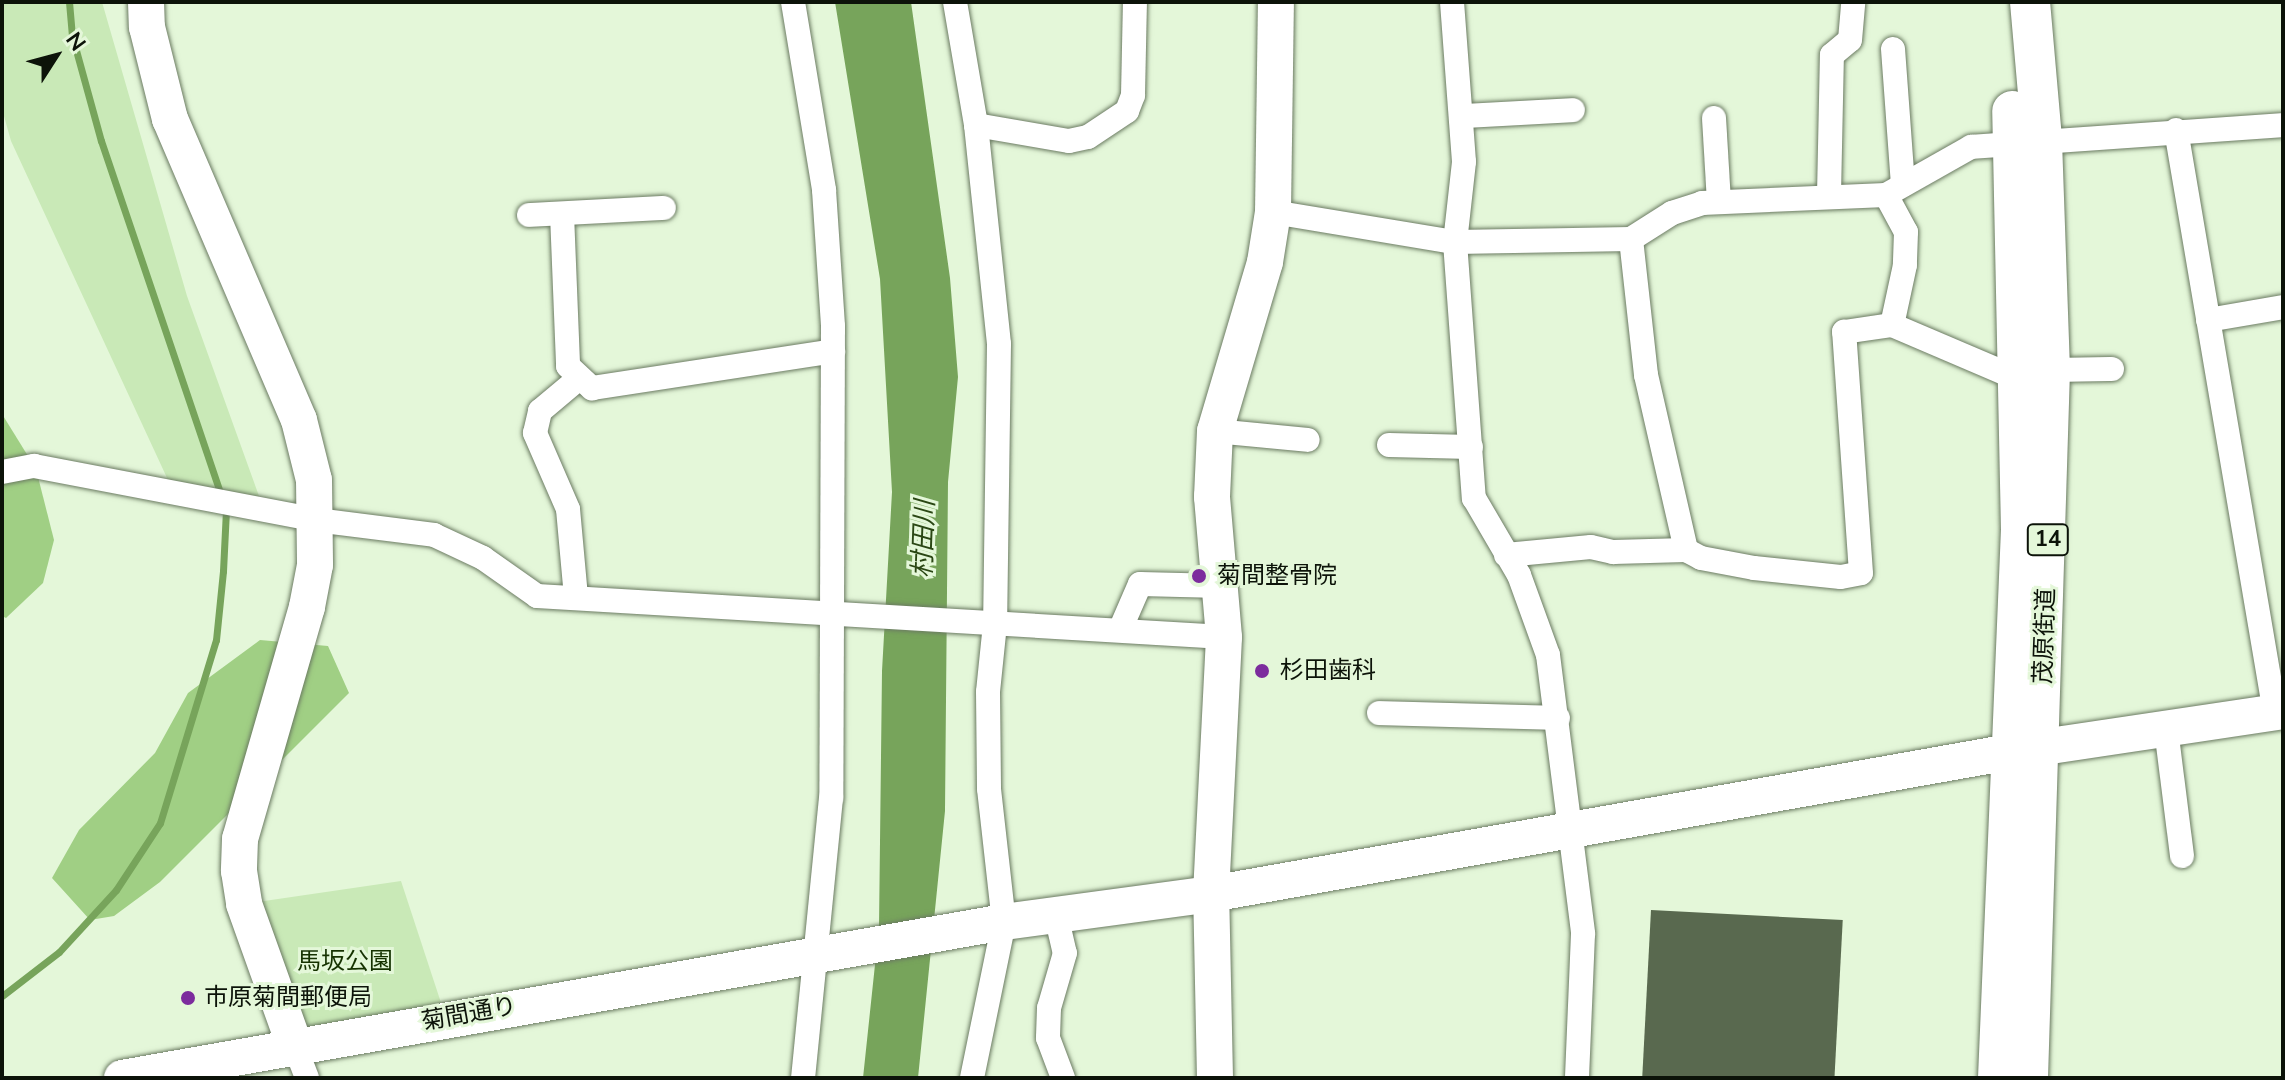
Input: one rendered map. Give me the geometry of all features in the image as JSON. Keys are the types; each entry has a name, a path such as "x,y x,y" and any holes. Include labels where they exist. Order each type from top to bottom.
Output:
{"main road":[{"name":"茂原街道","path":"2004,2 2028,140"},
{"name":"茂原街道","path":"2028,1078 2026,750 2036,375 2028,140 2030,2"},
{"name":"茂原街道","path":"1998,1078 2026,750"}],"street":[{"path":"146,2 147,27 170,119 299,420 314,480 316,520 307,607 239,855 244,904 307,1078"},
{"path":"793,2 824,190 833,351 829,614 831,798 803,1078"},
{"path":"955,2 976,125 999,344 995,624 988,692 989,789 1004,922 972,1078"},
{"path":"976,125 1069,141 1088,137 1127,111 1133,95 1135,2"},
{"path":"1215,1078 1211,894 1224,637 1212,497 1215,431 1265,262 1273,212 1276,2"},
{"path":"1452,2 1463,116 1464,162 1455,242 1474,498 1506,555 1548,655 1583,934 1577,1078"},
{"path":"1829,195 1832,55 1850,40 1853,2"},
{"path":"1892,325 1906,232 1894,190 1893,49"},
{"path":"1463,116 1573,110"},
{"path":"1714,118 1719,202"},
{"path":"1273,212 1455,242 1631,239 1672,213 1719,202 1894,190 1971,147 2028,140 2283,125"},
{"path":"2176,130 2279,712"},
{"path":"529,215 664,208"},
{"path":"562,214 568,366 577,380 592,388 833,351"},
{"path":"1631,239 1646,375 1686,550"},
{"path":"2208,320 2283,307"},
{"path":"1506,555 1591,547 1613,552 1686,550 1701,558 1754,568 1841,577 1861,573 1844,332 1892,325 2036,375 2112,369"},
{"path":"576,597 568,509 535,433 540,411 577,380"},
{"path":"1215,431 1308,440"},
{"path":"1389,445 1471,447"},
{"path":"2,472 34,466 316,520 434,535 483,558 537,596 1224,637"},
{"path":"1120,630 1140,584 1221,586"},
{"name":"菊間通り","path":"122,1078 294,1044 1004,922 1211,894 2026,750 2279,712"},
{"path":"1379,713 1558,718"},
{"path":"2166,729 2182,856"},
{"path":"1056,915 1065,953 1049,1008 1048,1038 1063,1078"}],"green space":[{"path":"2,2 102,2 187,296 264,510 174,493 11,141 2,109"},
{"name":"馬坂公園","path":"401,881 446,1018 294,1044 244,904"}],"shaded area":[{"path":"2,414 36,469 54,540 43,583 6,618 2,616"},
{"path":"260,640 328,646 349,693 160,882 114,916 90,920 52,878 79,830 155,753 188,693"}],"water":[{"name":"村田川","path":"835,2 911,2 950,278 958,377 948,482 945,811 918,1078 863,1078 879,927 882,671 892,492 880,279"}],"building":[{"path":"1651,910 1843,920 1834,1078 1642,1078"}],"waterway":[{"path":"2,996 59,952 116,890 160,823 216,640 223,571 226,510 101,141 72,36 69,2"}],"place":[{"name":"菊間整骨院","path":"1199,576"},
{"name":"杉田歯科","path":"1262,671"},
{"name":"市原菊間郵便局","path":"188,998"}]}
